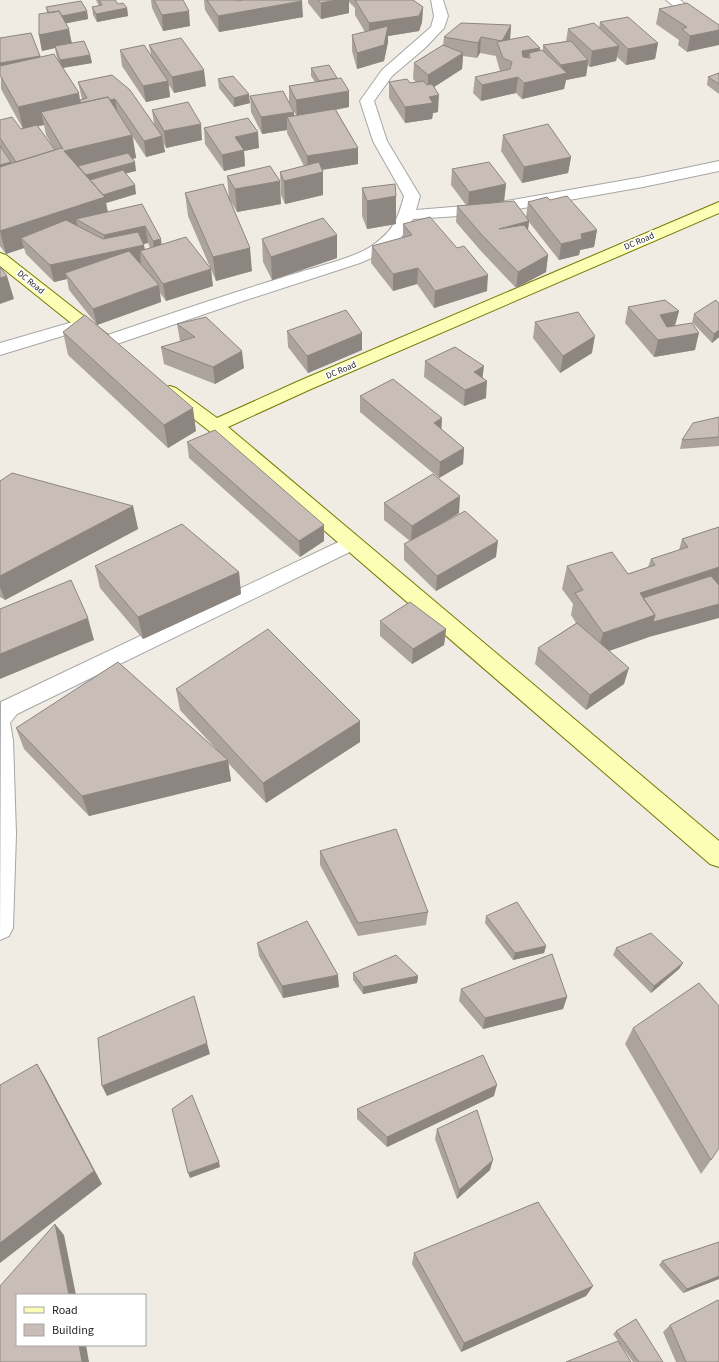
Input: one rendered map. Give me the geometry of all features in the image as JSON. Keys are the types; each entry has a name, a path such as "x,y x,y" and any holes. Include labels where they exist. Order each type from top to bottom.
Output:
{"street":[{"path":"105,342 231,299 354,260 377,250 394,236 407,215 412,196 380,140 366,101 387,73 420,45 437,28 441,16 437,0"},
{"path":"672,0 719,35"},
{"path":"407,215 489,210 643,182 719,166"},
{"name":"DC Road","path":"215,426 305,385 719,207"},
{"name":"DC Road","path":"0,258 123,356"},
{"path":"0,349 83,324"},
{"path":"160,384 215,426 719,856"},
{"path":"0,720 9,708 351,543"},
{"path":"0,725 2,740 4,834 0,928"}],"building":[{"path":"99,0 115,0 118,4 123,3 127,8 96,14 92,7 102,5"},
{"path":"154,0 183,0 189,11 162,15"},
{"path":"207,0 301,0 302,1 218,16"},
{"path":"318,0 336,0 321,3"},
{"path":"355,0 413,0 423,7 419,16 369,23"},
{"path":"81,1 87,11 62,16 59,11 49,13 46,7"},
{"path":"687,3 719,25 719,30 690,36 682,29 687,27 659,9"},
{"path":"59,11 69,29 39,35 39,14"},
{"path":"628,17 658,43 628,49 600,22"},
{"path":"461,23 511,25 502,41 481,37 478,43 444,37"},
{"path":"594,23 619,46 592,51 568,29"},
{"path":"388,26 384,45 357,53 352,35"},
{"path":"31,33 40,56 0,63 0,38"},
{"path":"528,36 540,48 522,51 523,57 530,58 529,53 542,50 567,73 524,83 518,77 482,85 475,77 510,69 512,62 503,58 497,42"},
{"path":"181,38 204,70 172,77 149,45"},
{"path":"84,41 90,55 60,60 55,46"},
{"path":"571,41 588,60 561,65 543,45"},
{"path":"144,45 168,81 143,86 120,50"},
{"path":"443,45 463,53 428,75 414,63"},
{"path":"54,54 79,93 18,107 0,75 0,66"},
{"path":"329,65 337,78 319,81 311,68"},
{"path":"719,73 719,84 708,77"},
{"path":"112,75 130,90 162,136 144,141 115,99 110,100 108,97 80,103 80,100 87,98 78,82"},
{"path":"233,76 249,94 234,98 218,79"},
{"path":"341,78 349,91 296,100 289,86"},
{"path":"407,79 410,83 423,81 427,85 432,84 439,95 429,97 433,103 405,107 389,82"},
{"path":"283,91 294,112 261,117 250,96"},
{"path":"108,97 132,135 64,151 105,197 0,231 0,167 61,148 63,149 41,112"},
{"path":"188,102 201,124 164,131 152,110"},
{"path":"335,109 358,148 307,156 287,117"},
{"path":"12,117 21,129 37,125 55,150 16,162 0,138 0,120"},
{"path":"248,118 258,132 235,137 244,150 222,155 204,128"},
{"path":"548,124 571,157 524,167 503,135"},
{"path":"0,146 11,162 0,165"},
{"path":"128,153 135,162 86,175 78,166"},
{"path":"319,162 323,172 284,181 280,172"},
{"path":"489,162 506,184 469,192 452,169"},
{"path":"270,166 280,181 235,189 227,176"},
{"path":"123,170 135,185 103,195 90,180"},
{"path":"223,184 250,248 213,257 185,193"},
{"path":"395,184 396,196 367,201 362,188"},
{"path":"567,196 597,230 581,234 582,239 561,244 528,202 547,197 550,200"},
{"path":"514,201 529,221 499,229 524,225 548,255 518,272 481,234 457,206"},
{"path":"142,204 161,239 153,241 145,226 104,235 76,219"},
{"path":"430,217 457,248 464,246 488,275 435,291 418,268 393,274 372,246 412,235 403,224"},
{"path":"323,218 337,235 271,257 262,239"},
{"path":"66,220 103,239 138,232 144,245 50,265 21,238"},
{"path":"186,237 211,269 163,284 140,251"},
{"path":"129,251 159,285 93,309 65,273"},
{"path":"0,267 7,276 0,278"},
{"path":"665,300 679,311 660,315 667,327 692,323 699,333 658,340 628,307"},
{"path":"716,300 719,304 719,330 714,334 694,314"},
{"path":"346,310 362,333 307,356 287,331"},
{"path":"578,312 595,336 563,356 535,322"},
{"path":"85,315 193,408 164,425 63,332"},
{"path":"206,317 242,351 213,367 161,347 195,337 177,324"},
{"path":"455,347 484,366 474,372 487,381 465,390 425,361"},
{"path":"393,379 442,418 434,423 464,448 440,462 360,396"},
{"path":"719,417 719,437 682,440 693,423"},
{"path":"215,430 324,525 299,541 187,442"},
{"path":"12,473 133,506 0,576 0,481"},
{"path":"433,474 460,496 412,526 384,503"},
{"path":"465,511 498,541 437,576 404,544"},
{"path":"182,524 239,572 138,617 95,566"},
{"path":"719,527 719,567 640,593 655,615 603,633 575,593 583,590 567,566 612,552 628,574 655,565 651,559 688,547 682,539"},
{"path":"711,576 719,585 719,604 653,622 655,615 643,598"},
{"path":"71,580 88,618 0,654 0,609"},
{"path":"410,602 446,629 413,649 380,621"},
{"path":"577,623 629,668 590,695 538,648"},
{"path":"268,629 360,721 263,783 176,689"},
{"path":"118,662 228,760 82,796 16,728"},
{"path":"396,829 428,912 358,923 320,851"},
{"path":"517,902 546,946 515,953 486,916"},
{"path":"307,921 338,975 282,986 257,943"},
{"path":"651,933 683,963 654,986 616,948"},
{"path":"552,954 567,997 485,1018 461,989"},
{"path":"396,955 418,976 363,987 353,973"},
{"path":"699,983 719,1006 719,1148 711,1160 633,1028"},
{"path":"194,996 207,1043 102,1086 98,1038"},
{"path":"483,1055 497,1085 387,1137 357,1109"},
{"path":"37,1064 94,1171 0,1243 0,1085"},
{"path":"192,1095 219,1162 188,1173 172,1109"},
{"path":"477,1110 493,1160 459,1190 437,1129"},
{"path":"538,1202 593,1286 464,1343 414,1253"},
{"path":"55,1224 69,1294 16,1294 16,1346 79,1346 82,1362 0,1362 0,1286"},
{"path":"719,1242 719,1276 687,1289 662,1261"},
{"path":"718,1300 719,1362 686,1362 670,1325"},
{"path":"636,1319 663,1362 639,1362 616,1331"},
{"path":"618,1341 631,1362 566,1362"}]}
